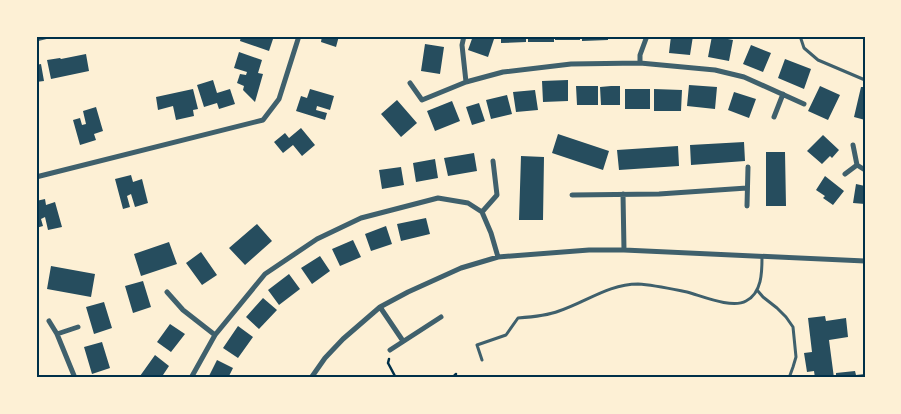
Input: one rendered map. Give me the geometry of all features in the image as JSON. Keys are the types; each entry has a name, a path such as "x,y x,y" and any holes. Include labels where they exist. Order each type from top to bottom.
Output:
{"street":[{"path":"36,39 48,36"},
{"path":"36,177 263,120 279,99 299,36"},
{"path":"464,36 462,44 466,82"},
{"path":"640,63 640,55 647,36"},
{"path":"410,83 422,100 466,82 503,72 571,64 640,63 715,70 744,77 804,104"},
{"path":"774,117 783,94"},
{"path":"853,146 857,165 865,170"},
{"path":"482,212 496,195 492,161"},
{"path":"845,174 857,165"},
{"path":"747,206 748,167"},
{"path":"572,195 659,194 748,188"},
{"path":"623,194 624,250"},
{"path":"191,378 215,335 265,274 317,239 361,218 438,198 468,203 482,212 498,257"},
{"path":"311,378 343,339 380,307 461,268 498,257 590,250 624,250 865,261"},
{"path":"167,292 183,310 215,335"},
{"path":"380,307 403,341"},
{"path":"390,350 441,317"},
{"path":"49,321 57,334 75,378"},
{"path":"57,334 78,327"}],"lane":[{"path":"800,36 804,48 818,60 865,80"},
{"path":"482,360 477,345 506,335 518,318 542,316 560,311 619,286 638,284 707,297 722,303 736,304 746,302 757,290 760,281 762,256"},
{"path":"757,290 786,317 792,327 796,357 789,378"}],"path":[{"path":"390,350 388,363 396,378"},
{"path":"452,378 456,374"}],"building":[{"path":"241,36 274,36 269,51 240,41"},
{"path":"322,36 339,36 336,47 321,42"},
{"path":"473,36 495,36 488,57 468,50"},
{"path":"501,36 526,36 526,42 501,43"},
{"path":"528,36 554,36 554,42 528,42"},
{"path":"555,36 580,36 580,40 555,40"},
{"path":"582,36 608,36 608,40 582,41"},
{"path":"671,36 693,36 690,55 669,53"},
{"path":"712,36 733,40 729,61 708,57"},
{"path":"425,44 444,47 440,74 421,71"},
{"path":"751,45 771,53 763,72 743,64"},
{"path":"239,52 262,60 258,73 263,74 255,102 243,90 244,86 237,83 240,74 246,75 247,72 234,68"},
{"path":"86,54 89,71 51,79 47,60"},
{"path":"785,59 811,69 804,89 778,78"},
{"path":"41,64 44,81 36,82 36,65"},
{"path":"213,80 217,93 230,89 235,104 219,109 217,103 204,107 197,85"},
{"path":"568,80 568,101 543,102 542,81"},
{"path":"689,85 717,87 715,109 687,106"},
{"path":"576,86 598,86 598,105 577,105"},
{"path":"620,86 620,105 601,105 600,87"},
{"path":"820,86 840,95 828,120 808,111"},
{"path":"861,87 865,87 865,120 854,117"},
{"path":"193,89 198,109 193,110 194,116 176,120 173,106 158,110 156,97"},
{"path":"310,89 334,96 330,110 317,106 316,110 327,113 325,120 296,111 301,96 307,98"},
{"path":"625,89 650,89 650,109 625,109"},
{"path":"654,89 682,90 681,111 654,111"},
{"path":"535,90 538,110 516,112 513,92"},
{"path":"734,92 756,99 749,118 728,110"},
{"path":"507,95 512,114 491,119 486,100"},
{"path":"397,100 417,123 401,137 381,114"},
{"path":"452,101 460,121 435,131 427,111"},
{"path":"479,103 485,121 472,125 466,107"},
{"path":"96,107 103,131 94,134 96,140 80,145 73,120 80,118 82,125 86,124 83,111"},
{"path":"301,128 315,145 302,156 293,145 283,153 274,142 285,133 289,138"},
{"path":"558,134 609,151 603,170 552,153"},
{"path":"823,135 839,150 832,158 830,156 822,164 807,151"},
{"path":"744,142 745,161 691,165 690,145"},
{"path":"678,146 679,166 619,170 617,150"},
{"path":"766,152 785,152 786,206 766,206"},
{"path":"474,153 477,171 448,176 444,158"},
{"path":"521,156 544,157 543,220 519,220"},
{"path":"435,159 438,178 416,182 413,163"},
{"path":"401,167 404,185 382,189 379,170"},
{"path":"131,175 133,182 142,179 148,203 135,207 131,194 127,196 130,207 123,209 115,179"},
{"path":"825,176 844,191 833,205 816,190"},
{"path":"856,184 865,186 865,204 853,203"},
{"path":"45,199 46,205 55,202 62,227 48,230 45,217 41,219 43,226 36,228 36,201"},
{"path":"426,218 430,234 401,241 397,224"},
{"path":"257,224 272,241 245,265 229,248"},
{"path":"386,226 392,244 371,251 365,234"},
{"path":"353,240 361,257 340,266 332,249"},
{"path":"169,242 177,264 141,276 134,254"},
{"path":"201,252 217,275 202,285 186,263"},
{"path":"320,256 330,271 312,284 301,268"},
{"path":"51,266 95,274 91,297 47,289"},
{"path":"289,274 300,289 279,305 268,290"},
{"path":"143,281 151,307 133,313 125,286"},
{"path":"263,298 277,310 259,329 246,317"},
{"path":"104,302 112,328 94,334 86,307"},
{"path":"825,316 826,321 846,318 848,337 829,340 834,378 815,378 814,371 807,372 804,353 812,352 808,318"},
{"path":"170,324 185,334 171,352 157,342"},
{"path":"238,326 253,337 238,358 223,348"},
{"path":"102,342 110,368 92,374 84,347"},
{"path":"155,355 169,366 161,378 141,378 140,376"},
{"path":"217,360 233,368 228,378 208,378"},
{"path":"855,371 856,375 865,374 865,378 836,378 836,373"}]}
